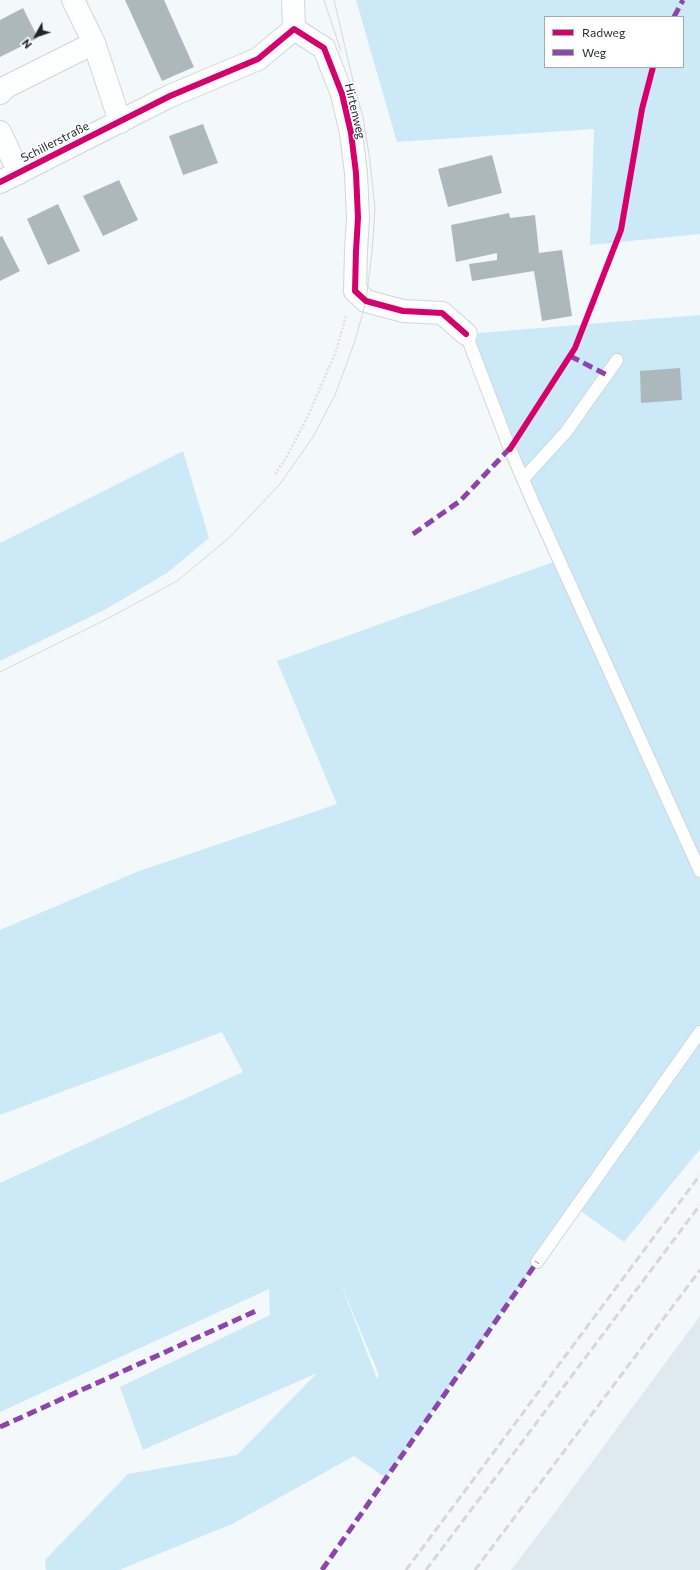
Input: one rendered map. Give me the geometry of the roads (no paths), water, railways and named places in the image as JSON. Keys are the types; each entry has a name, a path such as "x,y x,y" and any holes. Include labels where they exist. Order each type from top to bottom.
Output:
{"street":[{"path":"73,0 94,43 120,122 170,96 258,59 294,29 293,0"},
{"name":"Hirtenweg","path":"294,29 324,48 342,94 351,133 356,173 358,218 355,291 366,301 403,311 442,313 466,334"},
{"path":"0,93 6,87 94,43"},
{"name":"Schillerstraße","path":"0,132 9,178 120,122"}],"lane":[{"path":"466,334 523,479 700,871"},
{"path":"523,479 566,432 617,360"},
{"path":"537,1262 700,1032"}],"tram line":[{"path":"324,0 341,51"},
{"path":"0,672 107,619 177,581 230,537 280,484 313,437 335,395 355,341 366,301 372,252 375,209 370,161 363,117 334,0"}],"railway":[{"path":"406,1570 700,1175"},
{"path":"426,1570 700,1205"},
{"path":"475,1570 700,1270"}]}
